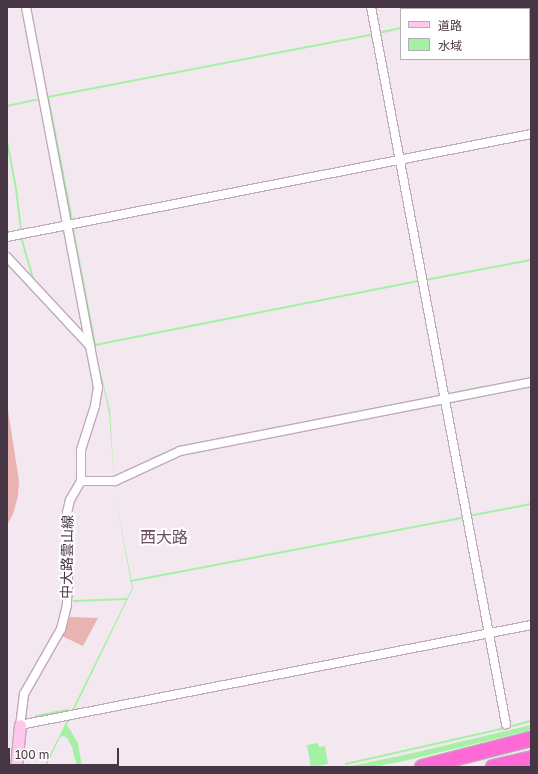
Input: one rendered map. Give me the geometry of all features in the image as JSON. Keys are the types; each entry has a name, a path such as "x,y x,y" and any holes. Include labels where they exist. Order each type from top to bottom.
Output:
{"highway":[{"path":"422,767 531,739"},
{"path":"493,767 514,764 531,758"}],"street":[{"name":"中大路雲山線","path":"16,767 24,694 61,629 67,605 67,513 70,500 81,481 82,450 95,406 98,387 26,7"},
{"path":"371,7 506,724"},
{"path":"7,237 531,134"},
{"path":"7,257 90,346"},
{"path":"81,481 115,481 180,451 531,382"},
{"path":"20,725 531,625"},
{"path":"510,744 514,764"}],"shaded area":[{"path":"7,404 19,481 18,496 13,514 7,525"},
{"path":"70,617 98,618 83,646 62,636"}],"water":[{"path":"94,345 110,410 114,478 109,413"},
{"path":"113,485 133,588 67,725 78,743 82,767 77,767 72,747 67,738 64,736 60,737 46,767 44,767 132,588"},
{"path":"531,725 531,730 404,761 373,767 346,767 409,754"},
{"path":"318,743 319,747 325,746 328,764 311,767 307,745"}],"waterway":[{"path":"506,8 511,7"},
{"path":"379,33 400,28"},
{"path":"73,220 48,97 374,34"},
{"path":"7,106 39,99"},
{"path":"7,141 16,189 21,230"},
{"path":"73,229 95,344"},
{"path":"21,237 33,278"},
{"path":"425,280 531,260"},
{"path":"95,345 417,281"},
{"path":"449,394 483,387"},
{"path":"152,459 179,447 434,397"},
{"path":"114,477 141,465"},
{"path":"469,516 531,504"},
{"path":"131,581 465,517"},
{"path":"74,601 127,599"},
{"path":"36,716 67,710"},
{"path":"512,726 531,721"},
{"path":"346,764 501,729"}],"district":[{"name":"西大路","path":"164,537"}]}
